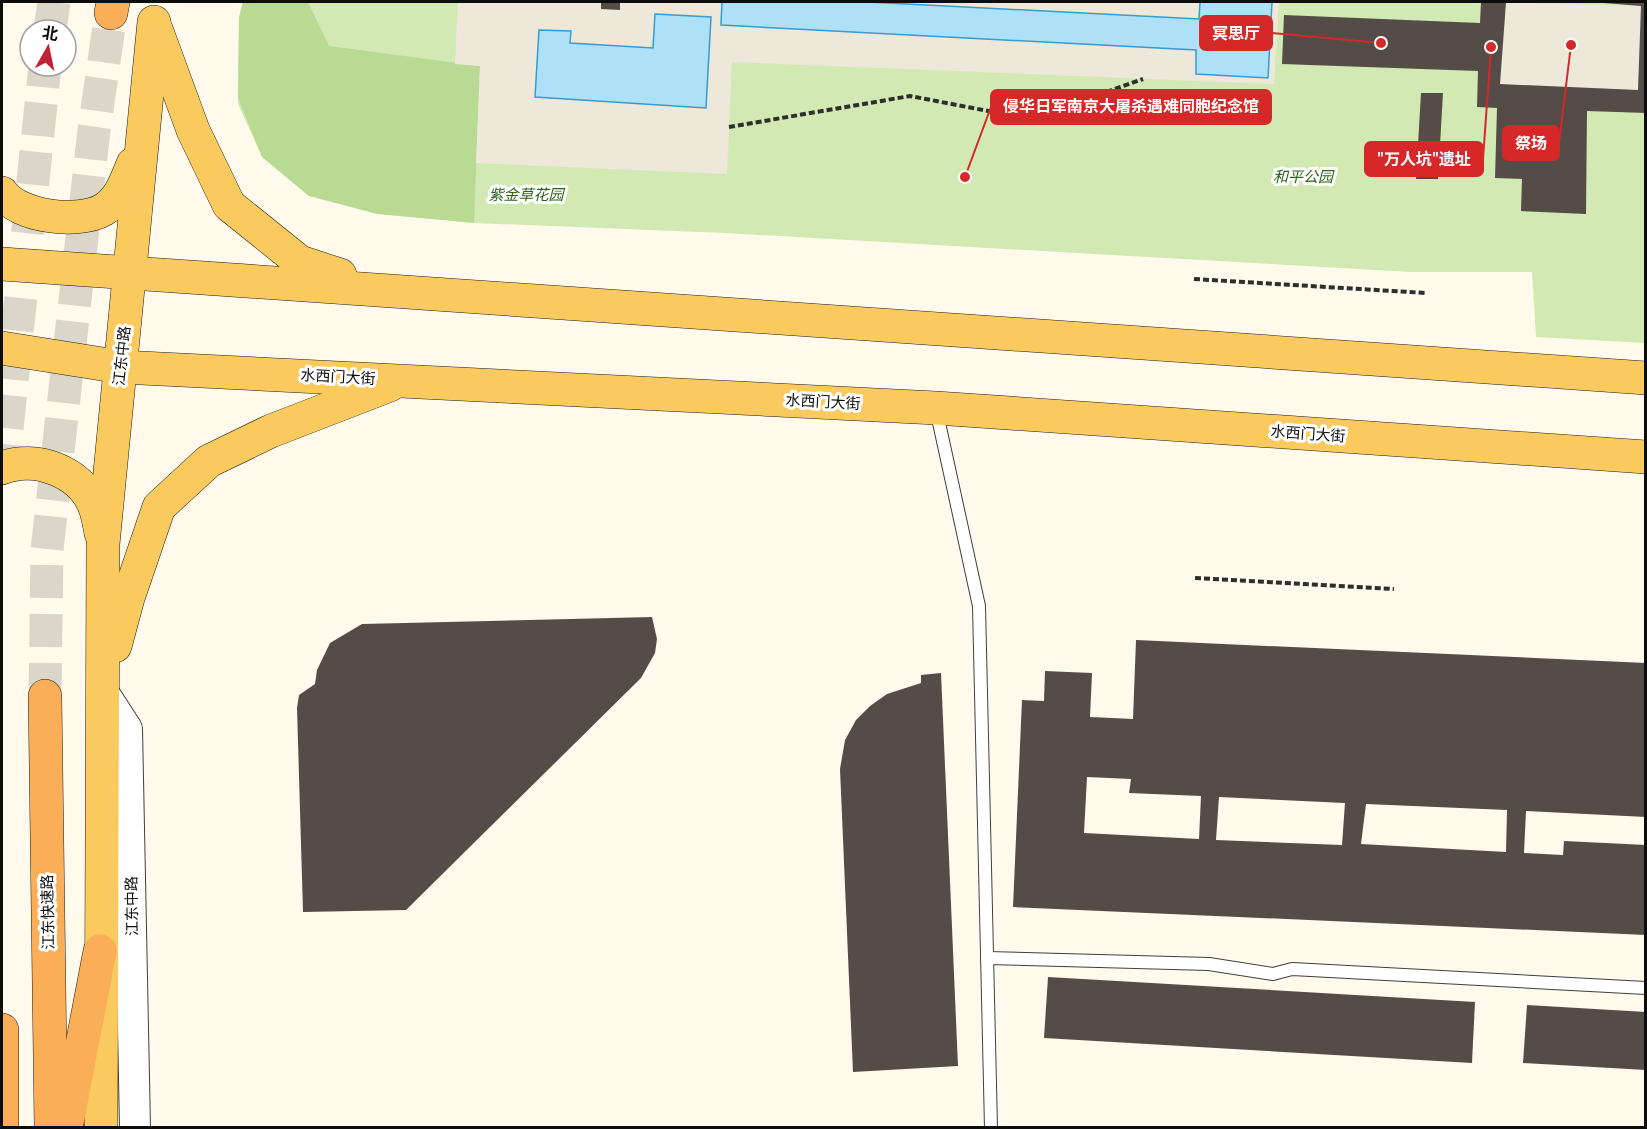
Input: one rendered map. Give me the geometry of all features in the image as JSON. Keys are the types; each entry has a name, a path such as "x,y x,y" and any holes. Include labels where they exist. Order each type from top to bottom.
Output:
{"highway":[{"name":"江东快速路","path":"45,696 51,1128"},
{"path":"66,1128 100,951"},
{"path":"2,1030 2,1128"}],"main road":[{"name":"江东中路","path":"101,1128 103,544 154,22 193,130 229,205 300,262 377,288"},
{"path":"2,193 8,203 40,214 74,217 102,210 120,196 142,144"},
{"path":"2,264 377,288 1646,378"},
{"name":"水西门大街","path":"2,348 121,367 936,408 1646,457"},
{"path":"103,692 128,598 159,507 209,461 271,431 402,380"},
{"path":"2,468 13,463 50,465 73,478 94,504 103,544"}],"street":[{"name":"江东中路","path":"103,692 128,729 135,1128"}],"lane":[{"path":"936,408 979,606 991,1128"},
{"path":"987,958 1209,964 1273,974 1293,969 1646,988"}],"path":[{"path":"729,127 910,96 1030,119 1143,79"},
{"path":"1194,279 1426,293"},
{"path":"1195,578 1394,589"}],"green space":[{"path":"243,2 1645,2 1645,343 1536,337 1532,272 1411,272 725,233 474,223 474,220 309,196 262,157 238,104 239,17"},
{"path":"243,2 308,2 329,46 480,66 474,223 377,214 309,196 262,157 238,98 239,17"}],"shaded area":[{"path":"458,2 601,2 601,9 620,9 620,2 722,2 721,24 1197,50 1196,74 1268,77 1272,2 1279,2 1274,84 732,62 727,174 476,163 480,66 455,64","holes":["570,43 653,48 536,97"]},
{"path":"868,2 1200,2 1199,19"},
{"path":"1506,2 1642,6 1638,91 1500,84"}],"water":[{"path":"722,2 868,2 1199,19 1200,2 1272,2 1268,78 1196,74 1196,50 721,25"},
{"path":"655,14 711,17 706,108 535,97 539,30 571,31 570,43 653,48"}],"building":[{"path":"601,2 620,2 620,10 601,9"},
{"path":"1481,2 1506,2 1500,84 1638,90 1641,6 1591,2 1646,2 1646,113 1587,111 1586,214 1521,211 1522,179 1495,178 1497,108 1477,107 1478,71 1282,64 1284,15 1480,23"},
{"path":"1421,93 1443,93 1438,179 1416,179"},
{"path":"652,617 657,639 655,653 641,678 406,910 303,912 297,708 299,695 315,684 317,670 330,643 362,624"},
{"path":"1136,640 1646,663 1646,817 1526,811 1524,853 1563,855 1564,841 1646,845 1646,935 1013,907 1022,700 1044,701 1045,671 1092,673 1090,717 1133,719","holes":["1087,777 1131,779 1129,793 1201,796 1199,839 1084,833","1219,797 1345,803 1342,845 1216,840","1366,804 1507,810 1506,852 1361,844"]},
{"path":"941,673 958,1066 853,1072 840,769 845,740 856,720 887,694 921,683 921,675"},
{"path":"1048,977 1475,1002 1472,1063 1044,1038"},
{"path":"1527,1005 1646,1012 1646,1070 1523,1063"}],"tunnel":[{"path":"52,18 54,2"},
{"path":"45,696 47,550 94,130 111,13"},
{"path":"2,477 44,78"}],"place":[{"name":"冥思厅","path":"1381,43"},
{"name":"祭场","path":"1571,45"},
{"name":"\"万人坑\"遗址","path":"1491,47"},
{"name":"侵华日军南京大屠杀遇难同胞纪念馆","path":"965,177"}],"park label":[{"name":"和平公园","path":"1303,177"},
{"name":"紫金草花园","path":"526,195"}]}
